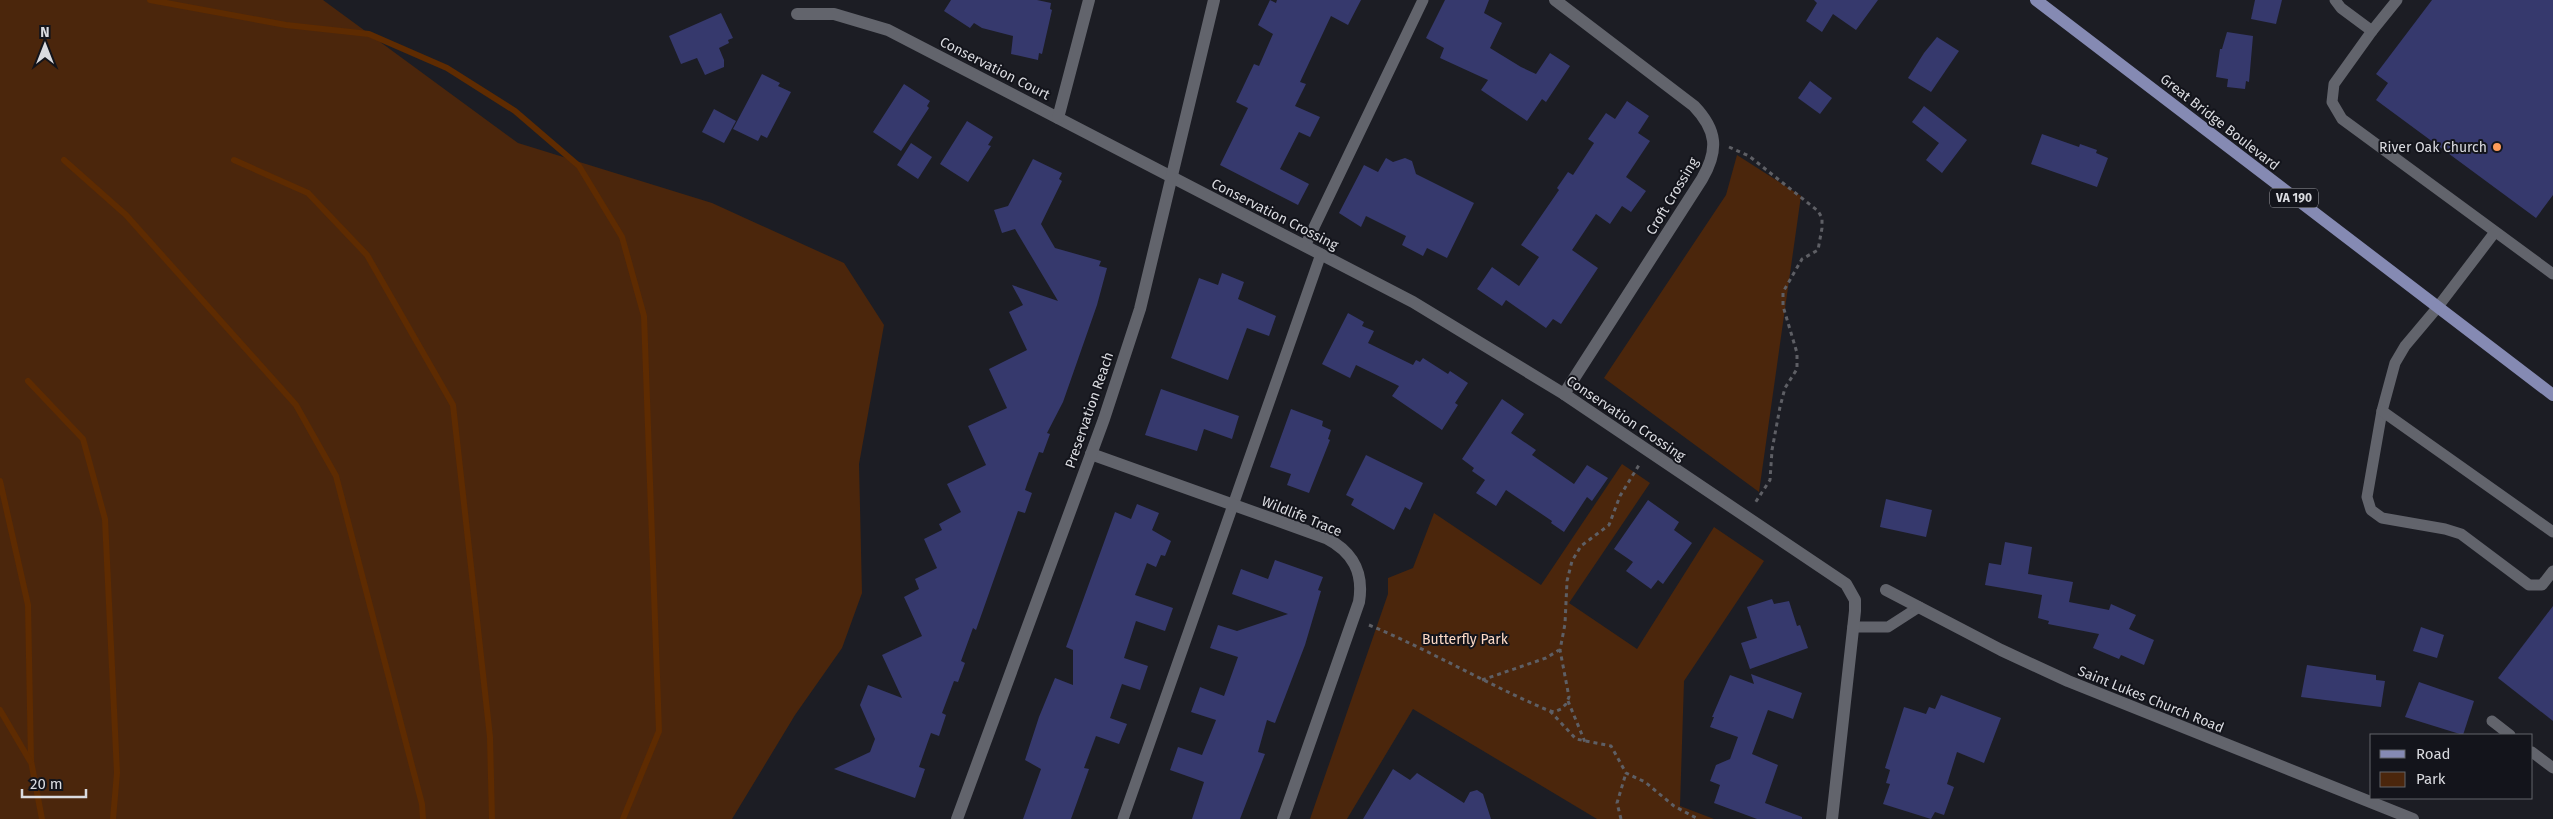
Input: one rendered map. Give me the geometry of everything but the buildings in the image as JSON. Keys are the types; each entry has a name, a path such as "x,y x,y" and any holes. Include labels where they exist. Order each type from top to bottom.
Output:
{"main road":[{"name":"Great Bridge Boulevard","path":"2036,0 2553,395"}],"street":[{"path":"1058,118 1089,0"},
{"name":"Preservation Reach","path":"957,819 1091,454 1140,309 1214,0"},
{"path":"1555,0 1694,106 1709,124 1714,143"},
{"name":"Conservation Court","path":"797,14 834,14 888,30 1172,177"},
{"name":"Croft Crossing","path":"1564,394 1710,166 1714,143"},
{"name":"Conservation Crossing","path":"1172,177 1413,302 1564,394 1846,584 1855,600 1854,627 1832,819"},
{"name":"Wildlife Trace","path":"1091,454 1326,538 1340,545 1351,555 1360,578 1361,592 1354,619 1283,819"},
{"name":"Saint Lukes Church Road","path":"1886,590 2000,650 2068,681 2412,819"}],"lane":[{"path":"1305,246 1423,0"},
{"path":"2336,0 2340,8 2372,32"},
{"path":"2397,0 2334,84 2332,102 2342,119 2553,274"},
{"path":"2495,232 2437,308 2405,346 2395,363 2382,411 2367,497 2371,510 2382,518 2445,528 2461,534 2529,585 2542,585 2553,571"},
{"path":"1124,819 1321,254"},
{"path":"2382,411 2553,532"},
{"path":"1854,627 1888,627 1919,607"},
{"path":"2492,721 2509,734"},
{"path":"2533,753 2553,768"}],"path":[{"path":"1714,143 1736,148 1749,156 1818,211 1822,218 1818,250 1802,259 1783,292 1782,306 1796,344 1797,369 1785,388 1780,406 1772,450 1770,480 1745,515"},
{"path":"1585,742 1568,701 1560,650 1565,624 1566,581 1572,561 1581,546 1609,525 1622,492 1649,452"},
{"path":"1354,619 1399,638 1482,681 1550,710 1560,710 1568,701"},
{"path":"1482,681 1546,658 1560,650"},
{"path":"1550,710 1573,736 1585,742 1611,746 1626,773 1645,782 1674,806 1698,819"},
{"path":"1621,819 1617,803 1626,773"}],"green space":[{"path":"0,0 323,0 518,143 712,203 844,263 884,325 859,464 862,593 842,648 795,715 732,819 0,819"},
{"path":"1737,155 1801,196 1759,492 1604,378 1726,195"},
{"name":"Butterfly Park","path":"1622,464 1650,483 1569,603 1637,649 1714,527 1764,561 1684,681 1680,806 1714,819 1597,819 1413,709 1347,819 1310,819 1388,594 1388,578 1413,568 1434,513 1541,585"}],"waterway":[{"path":"150,0 286,25 369,34 447,68 515,111 579,166 622,237 644,316 659,731 623,819"},
{"path":"64,160 126,215 296,405 336,476 422,804 423,819"},
{"path":"234,160 308,193 367,255 453,405 490,737 492,819"},
{"path":"28,381 83,439 105,519 117,773 113,819"},
{"path":"0,481 28,605 31,761 42,819"},
{"path":"0,710 30,761"}],"place":[{"name":"River Oak Church","path":"2497,147"}]}
